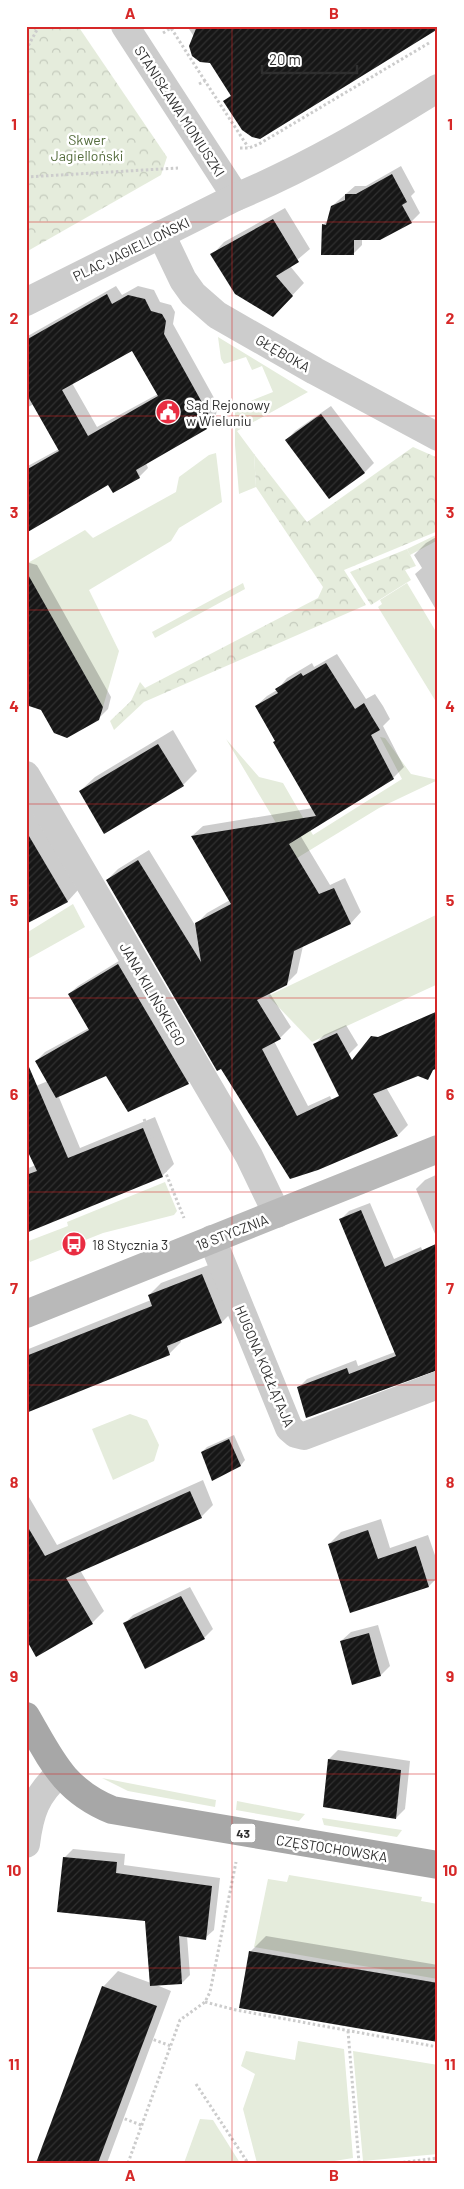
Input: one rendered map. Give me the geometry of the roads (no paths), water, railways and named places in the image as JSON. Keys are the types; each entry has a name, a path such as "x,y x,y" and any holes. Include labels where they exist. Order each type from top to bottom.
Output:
{"main road":[{"name":"18 STYCZNIA","path":"26,1314 438,1149"},
{"name":"43","path":"26,1716 60,1774"},
{"name":"CZĘSTOCHOWSKA","path":"60,1774 83,1795 112,1810 438,1865"}],"street":[{"name":"STANISŁAWA MONIUSZKI","path":"125,26 236,197"},
{"name":"PLAC JAGIELLOŃSKI","path":"26,302 236,197 332,152 438,88"},
{"name":"GŁĘBOKA","path":"161,234 188,287 201,303 217,315 315,371 438,437"},
{"name":"JANA KILIŃSKIEGO","path":"28,784 249,1156 277,1214"},
{"name":"HUGONA KOŁŁĄTAJA","path":"212,1239 289,1428 296,1434 304,1436 438,1385"},
{"path":"26,1844 30,1822 40,1794 60,1774"}],"place":[{"name":"Sąd Rejonowy w Wieluniu","path":"168,412"},
{"name":"18 Stycznia 3","path":"74,1244"}],"park label":[{"name":"Skwer Jagielloński","path":"87,148"}]}
